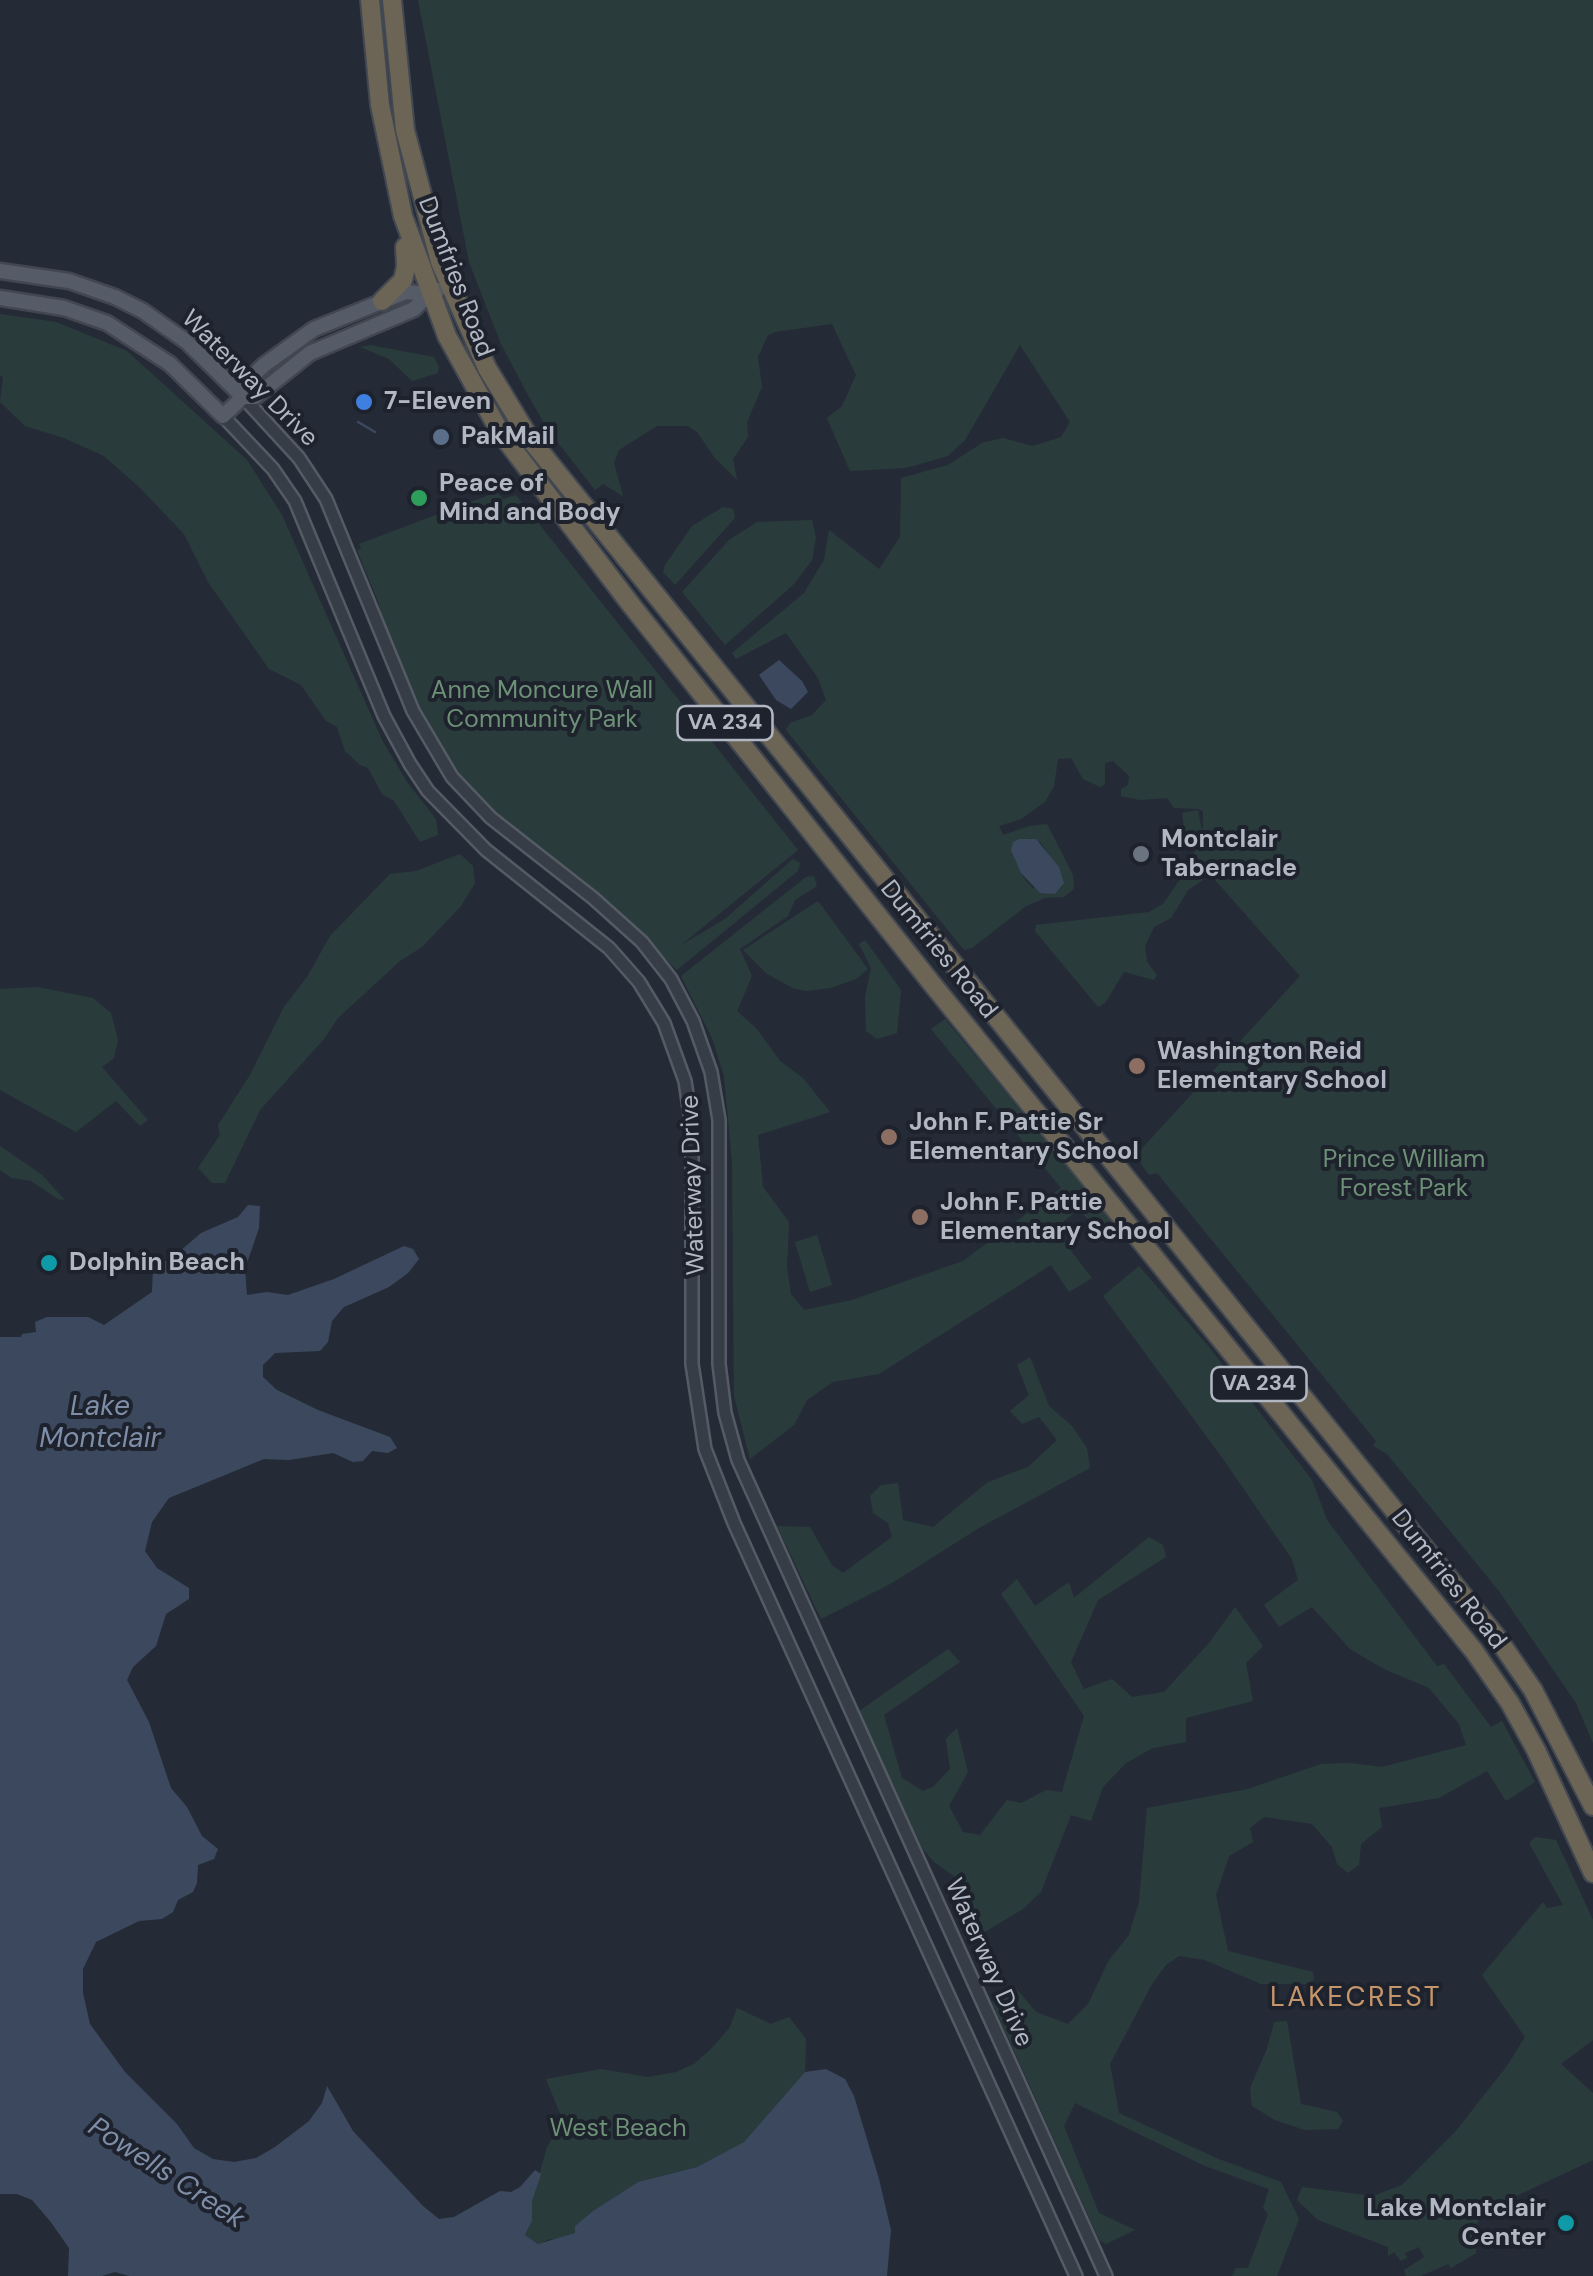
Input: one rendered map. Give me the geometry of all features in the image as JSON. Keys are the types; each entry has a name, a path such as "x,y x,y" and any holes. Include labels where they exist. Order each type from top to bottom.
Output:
{"highway":[{"name":"Dumfries Road","path":"370,0 380,105 403,216 429,294 474,390 525,468 933,986 1474,1651 1536,1750 1593,1874"},
{"name":"Dumfries Road","path":"392,0 410,160 448,286 507,404 556,475 692,637 1498,1639 1533,1690 1593,1806"},
{"path":"382,301 399,286 406,272 403,216"},
{"path":"1131,1227 1151,1209"},
{"path":"1332,1474 1352,1458"}],"main road":[{"name":"Waterway Drive","path":"0,270 70,281 143,311 187,342 243,397"},
{"path":"223,416 243,397 255,396 288,368 329,343 414,309 429,294 448,286"},
{"path":"243,397 243,385 298,339 336,318 406,292 429,294"},
{"name":"Waterway Drive","path":"0,298 64,308 107,323 170,364 223,416"}],"street":[{"name":"Waterway Drive","path":"243,397 287,443 326,499 412,711 452,777 492,818 642,942 671,979 692,1021 711,1072 719,1120 720,1364 725,1413 738,1460 1106,2276"},
{"name":"Waterway Drive","path":"223,416 273,469 295,501 384,716 428,791 486,850 608,948 638,982 664,1023 680,1063 690,1104 692,1364 698,1423 708,1461 1076,2276"}],"green space":[{"name":"Prince William Forest Park","path":"418,0 1593,0 1593,1743 1576,1703 1499,1591 1387,1454 1373,1446 1376,1441 1157,1173 1149,1175 1135,1156 1300,976 1193,855 1201,839 1186,841 1182,813 1198,810 1203,836 1203,811 1198,809 1174,808 1167,798 1140,800 1121,796 1129,776 1113,761 1105,763 1105,784 1100,787 1083,779 1071,758 1058,759 1054,786 1045,802 1021,819 999,826 1003,835 1047,824 1073,875 1074,889 1064,897 1045,898 1026,906 964,950 786,730 790,723 812,715 826,700 818,678 786,633 736,659 732,653 804,593 824,560 829,530 879,569 900,537 901,478 948,465 982,443 1003,438 1033,446 1061,437 1070,422 1020,345 965,440 948,456 906,468 850,471 827,418 842,406 856,375 832,324 775,332 768,335 758,357 762,387 747,422 748,437 733,459 737,480 697,432 688,426 657,426 619,450 614,463 623,496 603,484 595,490 548,430 501,344 469,262","holes":["1030,838 1041,843 1063,877 1033,888 1021,873"]},
{"path":"0,314 56,322 127,351 247,460 282,515 383,742 436,819 438,835 420,842 394,801 382,794 368,768 345,751 337,727 326,721 301,685 269,669 208,582 184,534 139,487 104,456 25,426 0,402"},
{"path":"370,345 434,357 438,373 412,381 389,359 360,347"},
{"name":"Anne Moncure Wall Community Park","path":"497,492 503,499 516,495 798,850 681,945 725,919 793,859 800,863 798,871 677,970 613,909 474,796 449,766 417,711 386,634 379,604 357,550 361,549 359,544"},
{"path":"723,507 733,509 735,518 675,585 663,572 665,565 692,526"},
{"path":"812,520 816,538 812,560 794,584 725,645 682,592 729,540 757,522"},
{"path":"460,854 473,866 475,883 461,906 422,947 400,961 338,1018 260,1110 225,1183 212,1183 198,1168 220,1135 218,1125 250,1075 284,1007 330,936 390,874 416,871"},
{"path":"1190,865 1203,880 1188,890 1171,918 1154,927 1145,946 1147,962 1157,975 1154,980 1124,972 1105,1003 1098,1007 1035,931 1036,925 1149,912 1163,904"},
{"path":"814,876 817,886 795,900 788,916 740,949 752,976 737,1011 757,1029 780,1061 803,1078 830,1112 758,1135 763,1187 789,1222 787,1267 791,1294 804,1310 852,1300 963,1261 1061,1188 931,1029 945,1019 1116,1226 1101,1235 1079,1209 1054,1229 1092,1278 1069,1292 1051,1265 879,1374 833,1382 807,1400 794,1425 750,1459 734,1396 732,1161 724,1076 712,1038 681,976 806,877"},
{"path":"818,901 868,969 856,979 831,988 806,991 767,974 743,950"},
{"path":"865,940 901,990 897,1033 877,1039 866,1031 865,997 871,968 859,944"},
{"path":"37,987 93,998 111,1013 118,1040 114,1058 102,1067 148,1120 140,1126 116,1101 76,1132 0,1090 0,989"},
{"path":"0,1146 41,1174 65,1200 31,1181 12,1178 0,1170"},
{"path":"817,1235 832,1285 810,1292 795,1242"},
{"path":"1139,1266 1209,1347 1312,1480 1327,1520 1437,1666 1444,1664 1491,1727 1502,1721 1535,1782 1506,1801 1487,1771 1439,1798 1379,1808 1382,1827 1361,1844 1359,1865 1348,1873 1337,1864 1332,1847 1312,1824 1264,1817 1250,1828 1253,1842 1229,1856 1216,1895 1228,1951 1313,1972 1314,1980 1307,1984 1261,1984 1205,1960 1179,1956 1166,1965 1152,1984 1110,2064 1119,2113 1216,2158 1281,2182 1299,2219 1277,2276 1232,2276 1236,2268 1248,2268 1268,2214 1263,2208 1269,2189 1205,2166 1075,2103 1064,2126 1099,2213 1135,2230 1106,2244 1099,2240 992,2002 1015,1987 1036,2012 1068,2024 1088,2004 1109,1960 1129,1935 1139,1902 1147,1808 1248,1789 1321,1764 1382,1767 1466,1745 1459,1724 1429,1688 1350,1649 1312,1607 1279,1627 1264,1605 1298,1580 1292,1559 1103,1296"},
{"path":"1030,1357 1049,1406 1072,1426 1087,1448 1090,1468 979,1528 892,1583 821,1619 777,1526 810,1527 832,1565 843,1573 892,1537 888,1523 873,1513 870,1496 881,1485 898,1483 903,1520 933,1527 988,1482 1028,1467 1057,1440 1039,1417 1022,1424 1010,1411 1029,1395 1017,1365"},
{"path":"1149,1537 1163,1545 1166,1557 1098,1600 1071,1662 1084,1689 1112,1679 1132,1697 1164,1692 1209,1643 1235,1607 1263,1646 1246,1663 1253,1701 1186,1718 1186,1742 1153,1748 1126,1763 1103,1787 1091,1821 1071,1815 1041,1892 1023,1909 968,1942 963,1935 973,1904 968,1892 922,1848 859,1711 948,1649 960,1662 884,1715 902,1778 923,1791 933,1787 950,1769 946,1739 957,1728 968,1772 949,1806 963,1832 980,1835 1007,1800 1021,1803 1046,1790 1062,1792 1084,1716 1001,1594 1017,1579 1035,1606 1069,1582 1074,1598"},
{"path":"1535,1837 1556,1840 1593,1920 1593,2040 1561,2064 1593,2093 1593,2160 1482,2212 1474,2231 1476,2253 1451,2268 1448,2264 1421,2276 1406,2276 1404,2270 1424,2257 1419,2247 1405,2253 1407,2258 1401,2261 1394,2252 1388,2256 1388,2247 1318,2220 1297,2200 1302,2187 1373,2196 1402,2185 1455,2132 1507,2066 1525,2037 1482,1975 1543,1902 1547,1908 1563,1905 1529,1843"},
{"name":"West Beach","path":"737,2008 771,2024 789,2017 806,2039 805,2072 744,2142 697,2167 638,2182 593,2211 575,2226 576,2233 539,2244 525,2236 532,2221 532,2201 547,2147 563,2121 546,2079 601,2069 648,2077 676,2072 694,2064 711,2049 730,2027"},
{"path":"1287,2021 1301,2104 1337,2112 1343,2121 1338,2129 1305,2130 1275,2120 1252,2106 1250,2088 1274,2022"}],"water":[{"path":"779,660 808,692 791,709 776,700 759,675"},
{"path":"1036,839 1059,867 1064,883 1055,894 1040,893 1021,873 1011,850 1013,842"},
{"name":"Lake Montclair","path":"248,1205 260,1206 259,1228 245,1269 247,1295 288,1295 334,1279 404,1246 413,1249 419,1259 408,1273 389,1287 344,1307 332,1321 328,1342 320,1351 275,1353 263,1365 263,1377 277,1390 390,1437 397,1448 388,1453 372,1451 363,1461 353,1462 333,1453 289,1460 264,1459 169,1498 152,1522 145,1551 157,1568 189,1588 189,1599 166,1614 156,1646 133,1667 127,1680 149,1722 171,1788 187,1807 202,1836 218,1849 214,1859 198,1865 193,1892 178,1900 173,1912 162,1919 139,1921 96,1942 83,1969 83,1993 90,2024 125,2072 177,2124 194,2148 213,2159 234,2162 256,2158 275,2147 309,2121 322,2103 327,2086 353,2131 439,2219 454,2217 500,2191 511,2192 535,2170 541,2174 532,2201 532,2221 525,2235 538,2244 575,2233 575,2226 593,2211 638,2182 697,2167 744,2142 805,2072 826,2069 845,2079 854,2096 879,2179 891,2230 887,2276 129,2276 115,2272 68,2276 69,2248 50,2221 32,2200 17,2194 0,2194 0,1337 36,1332 35,1322 47,1317 88,1317 104,1325 152,1292 153,1267 172,1258 201,1233 238,1217"}],"waterway":[{"path":"358,422 375,432"}],"place":[{"name":"7-Eleven","path":"364,402"},
{"name":"PakMail","path":"441,437"},
{"name":"Peace of Mind and Body","path":"419,498"},
{"name":"Montclair Tabernacle","path":"1141,854"},
{"name":"Washington Reid Elementary School","path":"1137,1066"},
{"name":"John F. Pattie Sr Elementary School","path":"889,1137"},
{"name":"John F. Pattie Elementary School","path":"920,1217"},
{"name":"Dolphin Beach","path":"49,1263"},
{"name":"Lake Montclair Center","path":"1566,2223"}],"district":[{"name":"LAKECREST","path":"1356,1999"}],"water label":[{"name":"Powells Creek","path":"166,2174"}]}
